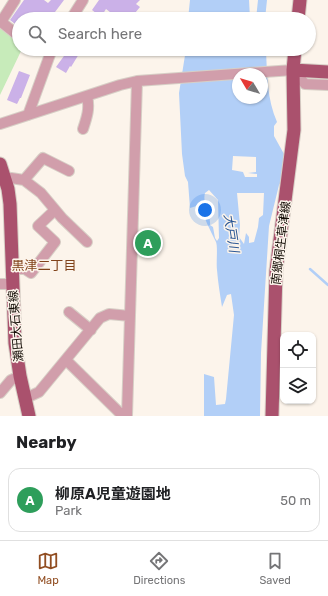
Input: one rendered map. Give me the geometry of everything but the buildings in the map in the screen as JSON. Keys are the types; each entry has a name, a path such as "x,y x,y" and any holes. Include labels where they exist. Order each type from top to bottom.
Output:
{"main road":[{"path":"299,12 300,0"},
{"name":"南郷桐生草津線","path":"272,416 276,271 294,130 291,70 294,56"},
{"path":"291,70 328,72"},
{"name":"瀬田大石東線","path":"0,164 5,179 10,204 12,269 6,284 20,376 29,416"}],"street":[{"path":"12,31 0,21 14,0"},
{"path":"75,12 83,0"},
{"path":"28,115 49,56"},
{"path":"0,124 137,81 291,70 306,84 328,85"},
{"path":"127,416 137,81"},
{"path":"84,129 88,115 89,103 87,96"},
{"path":"24,180 43,158 69,171"},
{"path":"5,179 11,178 24,180 41,193 55,210 87,242"},
{"path":"12,269 25,269 31,273 55,242 38,226 55,210"},
{"path":"69,312 91,330"},
{"path":"26,398 39,392 100,318 109,314 130,316"},
{"path":"66,360 123,416"},
{"path":"0,393 11,380 20,376"}],"green space":[{"path":"0,27 12,36 12,56 19,56 0,95"},
{"path":"139,234 157,236 157,251 138,250"}],"water":[{"path":"190,0 249,0 250,12 189,12"},
{"path":"258,0 267,0 266,12 257,12"},
{"name":"大戸川","path":"185,56 266,56 267,68 232,68 232,104 268,104 268,86 271,104 277,122 274,126 274,136 284,154 286,175 279,185 269,226 261,353 260,416 204,416 204,374 214,377 216,405 225,404 234,315 231,294 227,295 222,307 217,270 216,242 200,205 190,208 188,182 185,176 182,154 179,93","holes":["233,156 256,157 256,172 248,173 257,174 257,177 245,177 243,172 232,170","209,190 218,200 219,238 217,241 213,227 210,225 204,197 205,193","237,193 264,193 263,215 259,218 254,242 249,243 249,237 246,233 244,244 239,237 240,225"]}],"waterway":[{"path":"310,269 328,285"}],"place":[{"name":"柳原A児童遊園地","path":"148,243"}],"district":[{"name":"黒津二丁目","path":"44,265"}]}
